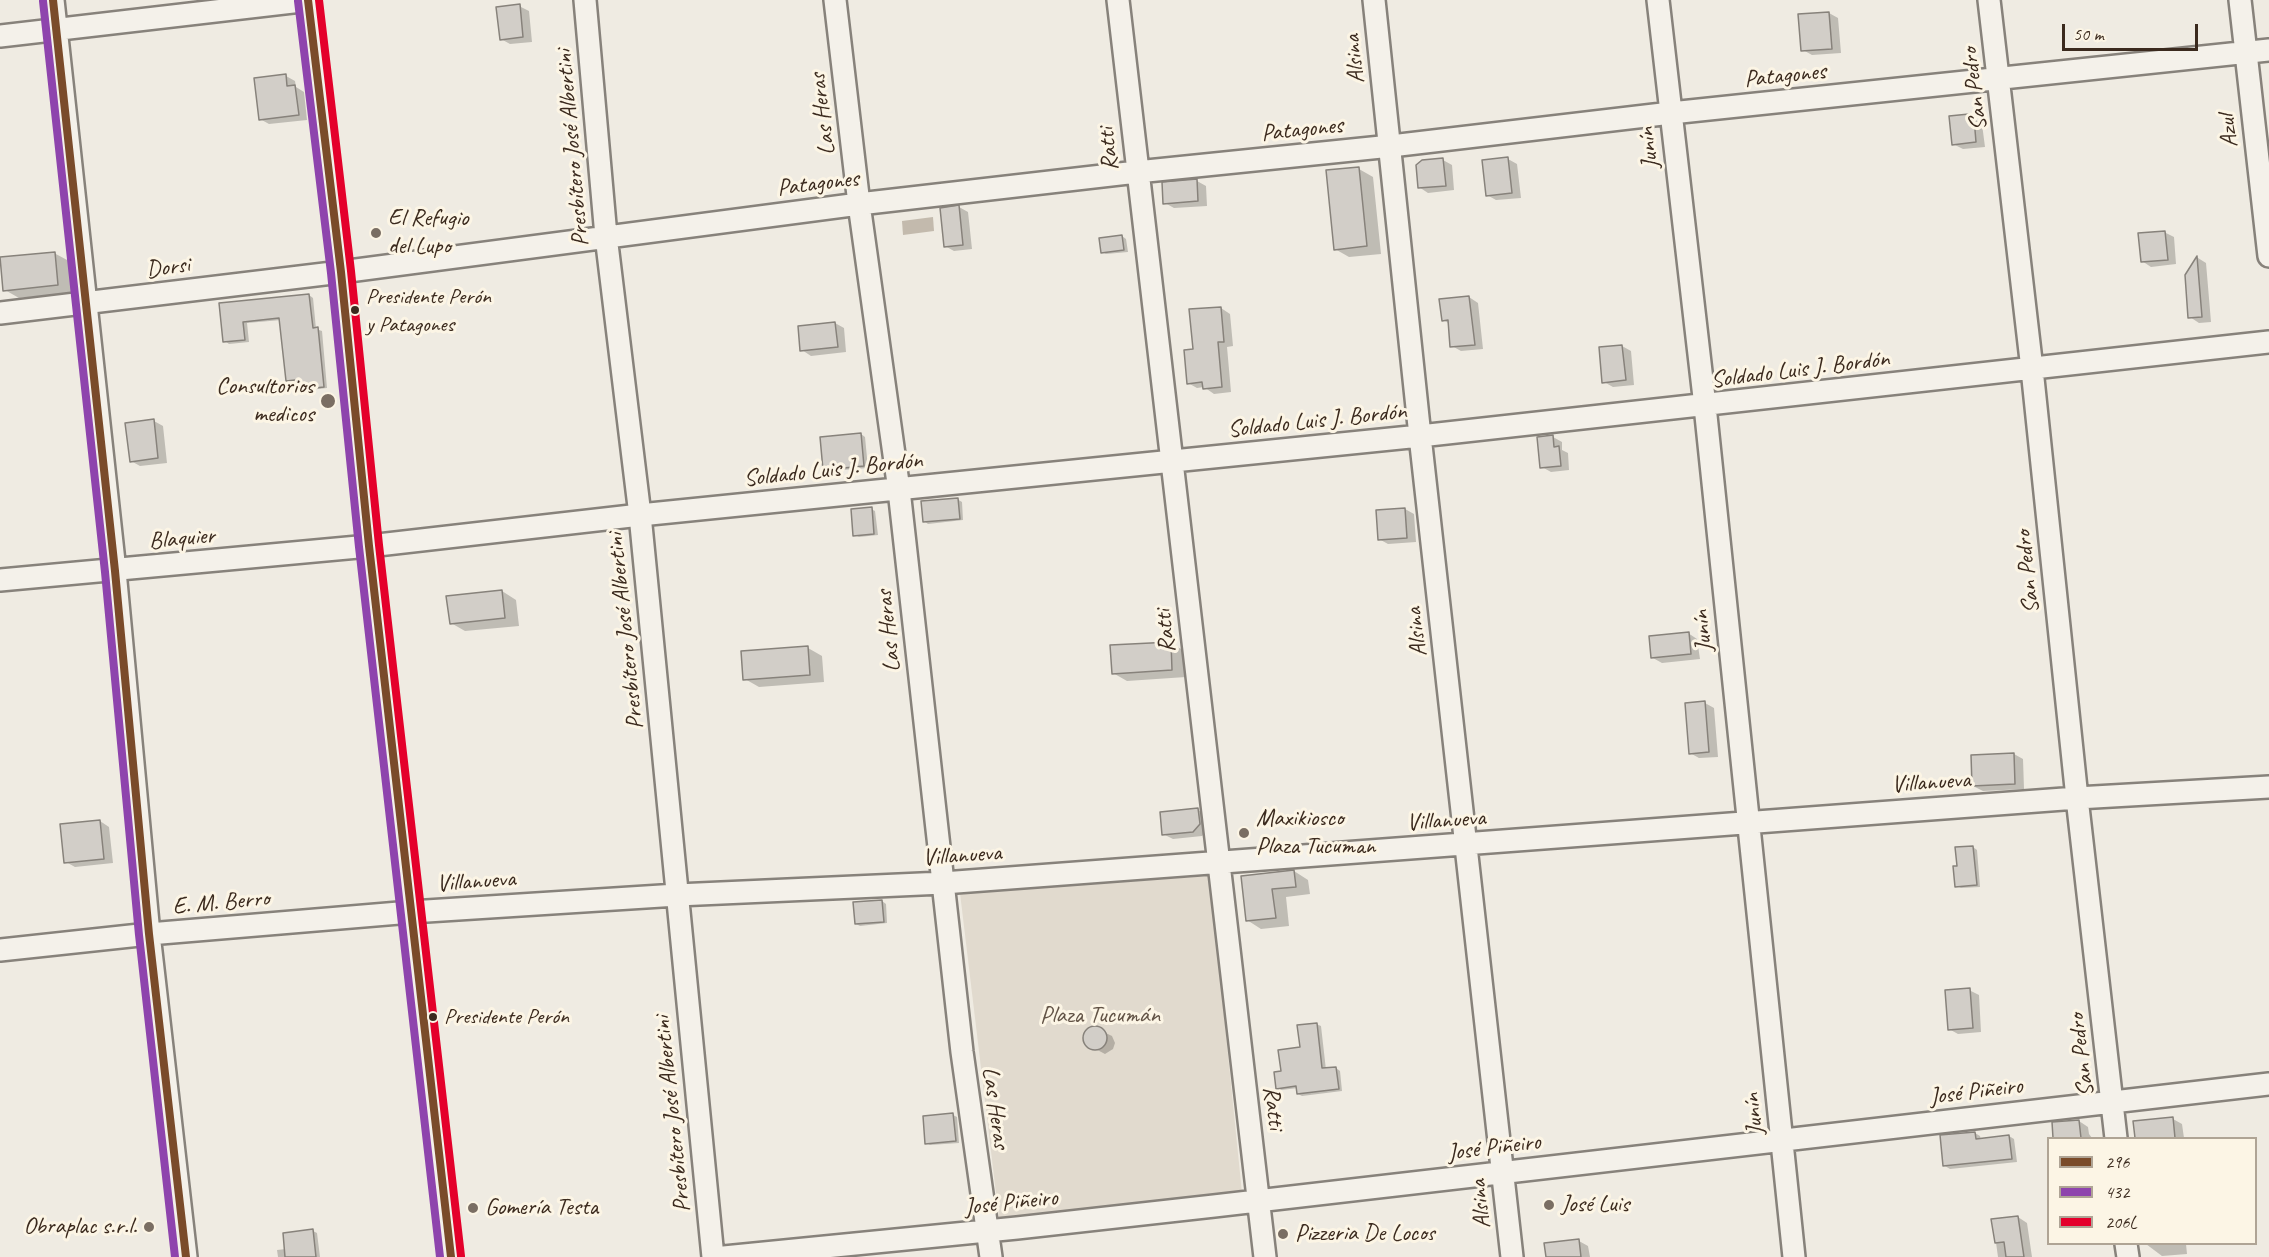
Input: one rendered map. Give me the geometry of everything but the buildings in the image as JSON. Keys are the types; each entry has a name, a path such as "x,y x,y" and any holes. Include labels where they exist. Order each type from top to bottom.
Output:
{"street":[{"path":"54,0 116,570 149,934 186,1257"},
{"path":"0,36 309,0 451,1257"},
{"name":"Presbítero José Albertini","path":"585,0 606,236 640,515 713,1257"},
{"name":"Las Heras","path":"835,0 859,204 899,490 962,1052 991,1257"},
{"name":"Ratti","path":"1118,0 1265,1257"},
{"name":"Alsina","path":"1374,0 1420,436 1512,1257"},
{"name":"Junín","path":"1658,0 1705,406 1794,1257"},
{"name":"San Pedro","path":"1989,0 2000,79 2116,1137"},
{"name":"Azul","path":"2240,0 2269,256"},
{"name":"Patagones","path":"341,273 859,204 1671,113 2269,50"},
{"name":"Dorsi","path":"0,313 341,273"},
{"name":"Soldado Luis J. Bordón","path":"369,546 640,515 1705,406 2269,342"},
{"name":"Blaquier","path":"0,580 369,546"},
{"name":"Villanueva","path":"411,912 677,895 943,884 2077,798 2269,787"},
{"name":"E. M. Berro","path":"0,950 149,934 411,912"},
{"name":"José Piñeiro","path":"724,1257 1259,1201 2269,1084"}],"green space":[{"name":"Plaza Tucumán","path":"1210,876 1242,1193 999,1218 960,893"}],"shaded area":[{"path":"933,217 934,231 903,235 902,221"}],"transit line":[{"name":"296","path":"53,0 115,571 149,934 186,1257"},
{"name":"296","path":"308,0 341,272 369,546 451,1257"},
{"name":"206L","path":"319,0 461,1256"},
{"name":"432","path":"43,1 105,572 139,935 175,1257"},
{"name":"432","path":"298,1 331,273 359,547 440,1257"}],"place":[{"name":"El Refugio del Lupo","path":"376,233"},
{"name":"Presidente Perón y Patagones","path":"355,310"},
{"name":"Consultorios medicos","path":"328,401"},
{"name":"Maxikiosco Plaza Tucuman","path":"1244,833"},
{"name":"Presidente Perón","path":"433,1017"},
{"name":"José Luis","path":"1549,1205"},
{"name":"Gomería Testa","path":"473,1208"},
{"name":"Obraplac s.r.l.","path":"149,1227"},
{"name":"Pizzeria De Locos","path":"1283,1234"}]}
